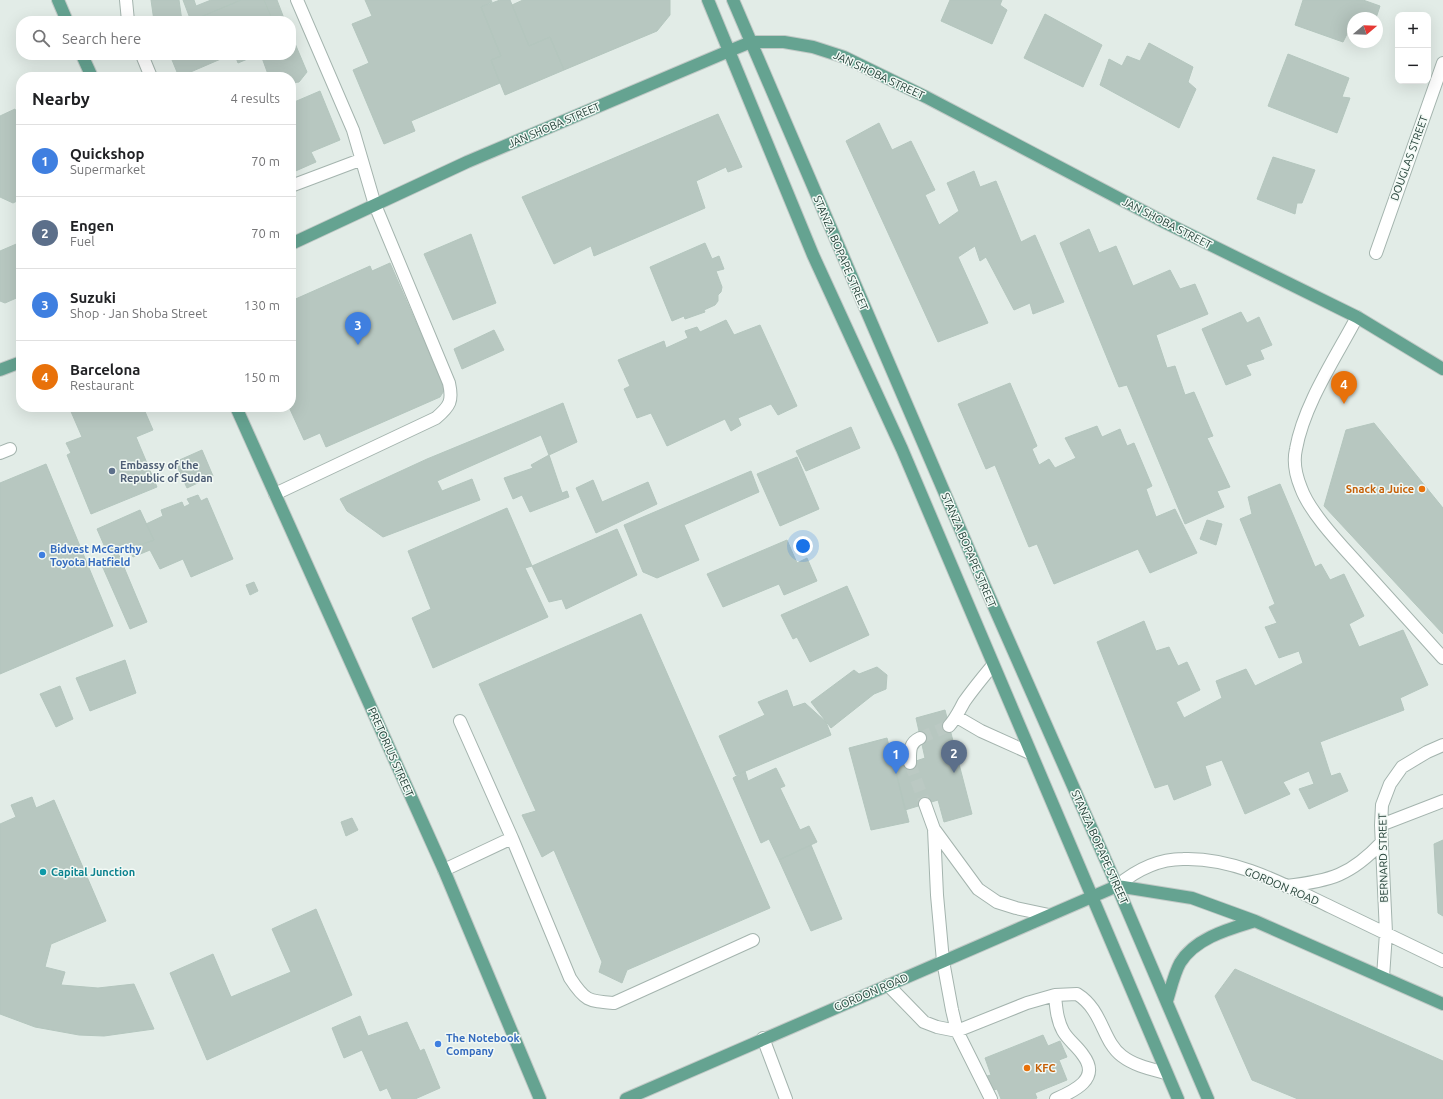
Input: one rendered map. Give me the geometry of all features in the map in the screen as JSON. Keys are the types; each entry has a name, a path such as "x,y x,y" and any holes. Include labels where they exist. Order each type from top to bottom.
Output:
{"main road":[{"path":"58,0 65,16"},
{"name":"STANZA BOPAPE STREET","path":"708,0 813,255 898,442 1178,1099"},
{"name":"STANZA BOPAPE STREET","path":"733,0 979,574 1117,886 1208,1099"},
{"name":"JAN SHOBA STREET","path":"296,242 468,162 729,51 751,42 784,42 806,45 844,57 926,96 1162,221 1357,317 1443,369"},
{"path":"84,60 90,72"},
{"path":"0,370 16,364"},
{"name":"PRETORIUS STREET","path":"238,412 444,870 540,1099"},
{"path":"1117,886 1192,898 1254,921 1443,1004"},
{"name":"GORDON ROAD","path":"626,1099 763,1038 1117,886"},
{"path":"1167,1001 1175,975 1181,962 1190,951 1218,933 1254,921"}],"street":[{"path":"126,0 128,16"},
{"path":"275,494 436,418 448,408 452,396 449,383 375,205 360,160 353,130 297,0"},
{"path":"144,60 149,72"},
{"name":"DOUGLAS STREET","path":"1376,253 1443,63"},
{"path":"296,184 360,160"},
{"path":"1357,317 1313,400 1301,428 1295,450 1297,474 1301,489 1335,538 1443,658"},
{"path":"993,665 964,702 953,721 981,731 1030,753"},
{"path":"460,721 512,838 570,978 579,992 591,1001 614,1003 753,940"},
{"path":"910,763 910,747 912,742 920,738"},
{"name":"BERNARD STREET","path":"1383,977 1386,933 1381,825 1382,805 1397,772 1410,761 1443,745"},
{"path":"1381,825 1443,801"},
{"path":"925,804 934,829 978,889 988,897 1016,908 1049,916"},
{"path":"934,829 937,895 944,961 957,1031 991,1099"},
{"path":"444,870 512,838"},
{"path":"1285,886 1314,883 1345,873 1362,861 1382,842"},
{"name":"GORDON ROAD","path":"1117,886 1128,877 1146,868 1163,862 1182,858 1226,864 1251,871 1285,886 1443,961"},
{"path":"888,985 924,1022 937,1027 957,1031 1028,1003 1055,995 1077,994 1084,998 1094,1009 1114,1047 1121,1056 1138,1064 1166,1073"},
{"path":"1055,995 1059,1021 1063,1031 1084,1056 1088,1066 1088,1075 1081,1087 1056,1099"},
{"path":"763,1038 786,1099"}],"building":[{"path":"151,0 179,0 181,16 153,16"},
{"path":"183,0 194,0 196,6 211,0 241,0 203,16 189,16"},
{"path":"241,0 264,0 271,16 203,16"},
{"path":"264,0 277,0 283,16 271,16"},
{"path":"365,0 491,0 492,2 481,7 501,56 491,60 500,83 411,121 415,131 384,144 353,70 369,63 352,24 372,16"},
{"path":"500,0 510,0 529,46 550,37 564,70 505,95 491,60 501,56 481,7"},
{"path":"523,0 670,0 670,15 657,31 564,70 550,37 529,46 512,5"},
{"path":"950,0 1002,0 1000,5 1007,10 992,44 941,21"},
{"path":"1303,0 1363,0 1380,6 1378,12 1347,12 1347,34 1343,42 1295,25"},
{"path":"1045,14 1102,45 1083,87 1024,58"},
{"path":"1149,43 1193,67 1188,82 1196,89 1179,128 1100,85 1109,59 1122,66 1127,56 1140,61"},
{"path":"296,46 307,72 299,82 296,82 296,72 267,72 263,60 296,60"},
{"path":"1288,54 1349,78 1342,97 1350,98 1337,133 1268,106"},
{"path":"172,60 218,60 191,72 177,72"},
{"path":"237,60 245,60 238,63"},
{"path":"320,91 340,140 311,152 316,162 296,171 296,101"},
{"path":"15,109 16,112 16,202 13,203 0,197 0,116"},
{"path":"718,114 742,167 728,172 726,167 696,181 705,208 594,256 591,246 554,264 522,197"},
{"path":"879,123 892,150 911,141 935,190 925,195 939,225 959,211 947,183 974,171 980,187 996,181 1021,242 1035,235 1064,302 1033,314 1030,303 1014,310 986,257 980,261 975,246 958,257 988,323 938,342 846,141"},
{"path":"1273,157 1315,170 1302,203 1297,203 1295,214 1257,199"},
{"path":"1089,229 1099,253 1116,246 1133,286 1170,270 1180,289 1195,284 1208,314 1156,335 1167,368 1175,366 1185,395 1194,392 1213,436 1207,438 1230,487 1217,491 1224,507 1185,524 1127,385 1119,387 1060,243"},
{"path":"471,234 496,303 453,320 424,254"},
{"path":"705,243 712,259 719,256 724,269 716,271 722,287 721,292 718,295 718,301 715,305 704,310 705,312 685,319 684,316 672,321 650,267"},
{"path":"16,244 16,298 5,303 0,301 0,251"},
{"path":"390,263 445,389 440,397 326,447 320,433 304,440 291,412 296,412 296,299 370,266 372,271"},
{"path":"1241,312 1247,323 1259,317 1272,345 1260,350 1264,359 1246,365 1251,375 1226,385 1202,329"},
{"path":"726,320 734,335 760,325 797,406 778,415 771,404 738,418 741,425 731,431 725,419 667,446 651,413 637,418 624,389 630,386 618,360 664,341 666,348 688,338 685,331 697,327 700,332"},
{"path":"494,330 504,350 462,369 454,349"},
{"path":"1010,383 1037,446 1032,449 1039,465 1049,459 1055,468 1076,458 1065,438 1097,426 1102,437 1120,429 1127,446 1134,443 1152,486 1146,489 1156,517 1175,509 1197,553 1150,573 1138,549 1054,584 1037,544 1029,547 995,465 986,469 958,404"},
{"path":"563,403 577,442 549,455 541,435 437,481 442,491 472,479 480,500 383,537 347,511 340,499 427,459"},
{"name":"Embassy of the Republic of Sudan","path":"71,412 145,412 153,430 136,437 157,487 91,514 67,455 71,453 66,443 82,437"},
{"path":"1374,423 1443,508 1443,634 1324,506 1346,430"},
{"path":"851,427 860,448 806,471 796,451"},
{"path":"202,450 213,476 187,488 175,462"},
{"path":"549,455 562,493 567,491 569,497 530,512 522,495 513,499 504,478 533,468 531,465"},
{"path":"797,457 819,509 780,526 757,474"},
{"name":"Bidvest McCarthy Toyota Hatfield","path":"46,464 113,626 0,674 0,483"},
{"path":"751,471 759,492 684,525 699,560 657,578 643,572 624,525"},
{"path":"593,480 602,502 648,482 657,504 596,533 576,488"},
{"path":"1280,484 1315,567 1321,564 1330,580 1344,574 1364,616 1349,624 1359,647 1403,630 1428,685 1400,698 1404,710 1320,742 1331,776 1340,773 1348,791 1309,809 1299,789 1314,784 1309,771 1283,782 1290,794 1245,814 1222,760 1205,766 1211,785 1174,800 1168,784 1155,788 1097,642 1144,621 1156,651 1169,647 1178,666 1187,662 1200,690 1176,702 1184,718 1222,698 1216,681 1246,669 1255,686 1303,663 1299,651 1279,658 1265,627 1277,623 1269,607 1275,604 1240,519 1252,514 1248,497"},
{"path":"198,495 201,501 207,498 233,559 191,577 183,559 160,569 150,550 133,557 129,549 154,540 146,524 163,516 161,510 182,502 184,507 190,504 187,499"},
{"path":"507,508 532,566 525,568 548,617 433,668 412,618 431,609 408,551"},
{"path":"140,510 154,540 129,549 126,543 107,552 97,529"},
{"path":"1207,520 1222,524 1216,545 1200,539"},
{"path":"617,529 637,575 566,609 562,599 549,602 532,566"},
{"path":"787,540 797,563 807,558 817,581 784,595 779,584 723,607 707,574"},
{"path":"118,553 147,622 130,629 100,561"},
{"path":"254,582 258,591 250,595 246,585"},
{"path":"847,586 869,635 810,662 797,637 793,639 781,615"},
{"path":"641,614 770,908 627,970 622,983 599,972 602,962 554,850 542,857 522,815 536,811 479,684"},
{"path":"125,660 136,693 90,711 76,678"},
{"path":"877,667 887,675 886,689 874,694 831,728 811,702 854,670 859,674"},
{"path":"60,686 73,719 56,727 40,694"},
{"path":"787,690 793,707 805,703 826,722 831,735 736,775 719,736 765,715 758,702"},
{"path":"945,710 972,814 944,822 938,800 905,810 895,768 925,758 916,718"},
{"path":"887,738 909,822 871,830 849,748"},
{"path":"776,768 785,786 780,788 800,830 809,826 817,842 779,860 769,839 761,843 733,778 745,771 748,781"},
{"name":"Capital Junction","path":"32,797 36,808 54,800 106,921 51,944 45,967 65,972 61,985 98,988 134,984 154,1029 104,1036 79,1035 35,1027 0,1014 0,824 16,817 11,805"},
{"path":"352,818 358,830 346,836 341,822"},
{"path":"1443,840 1443,916 1438,913 1434,844"},
{"path":"811,845 842,919 811,931 779,860"},
{"path":"316,909 352,995 207,1060 170,973 213,954 231,997 291,972 272,929"},
{"path":"1235,969 1443,1061 1443,1099 1298,1099 1252,1080 1215,996"},
{"path":"360,1016 368,1036 407,1022 420,1051 424,1049 440,1088 415,1099 392,1099 387,1088 380,1091 362,1050 344,1058 332,1028"},
{"path":"1043,1035 1048,1046 1060,1041 1067,1057 1059,1060 1067,1080 1035,1093 1037,1098 1035,1099 1001,1099 997,1089 994,1090 987,1076 991,1075 985,1058"}],"tunnel":[{"path":"920,738 949,726"},
{"path":"910,763 925,804"}],"place":[{"name":"Suzuki","path":"358,345"},
{"name":"Barcelona","path":"1344,404"},
{"name":"Embassy of the Republic of Sudan","path":"112,471"},
{"name":"Snack a Juice","path":"1422,489"},
{"name":"Bidvest McCarthy Toyota Hatfield","path":"42,555"},
{"name":"Engen","path":"954,773"},
{"name":"Quickshop","path":"896,774"},
{"name":"Capital Junction","path":"43,872"},
{"name":"The Notebook Company","path":"438,1044"},
{"name":"KFC","path":"1027,1068"}]}
